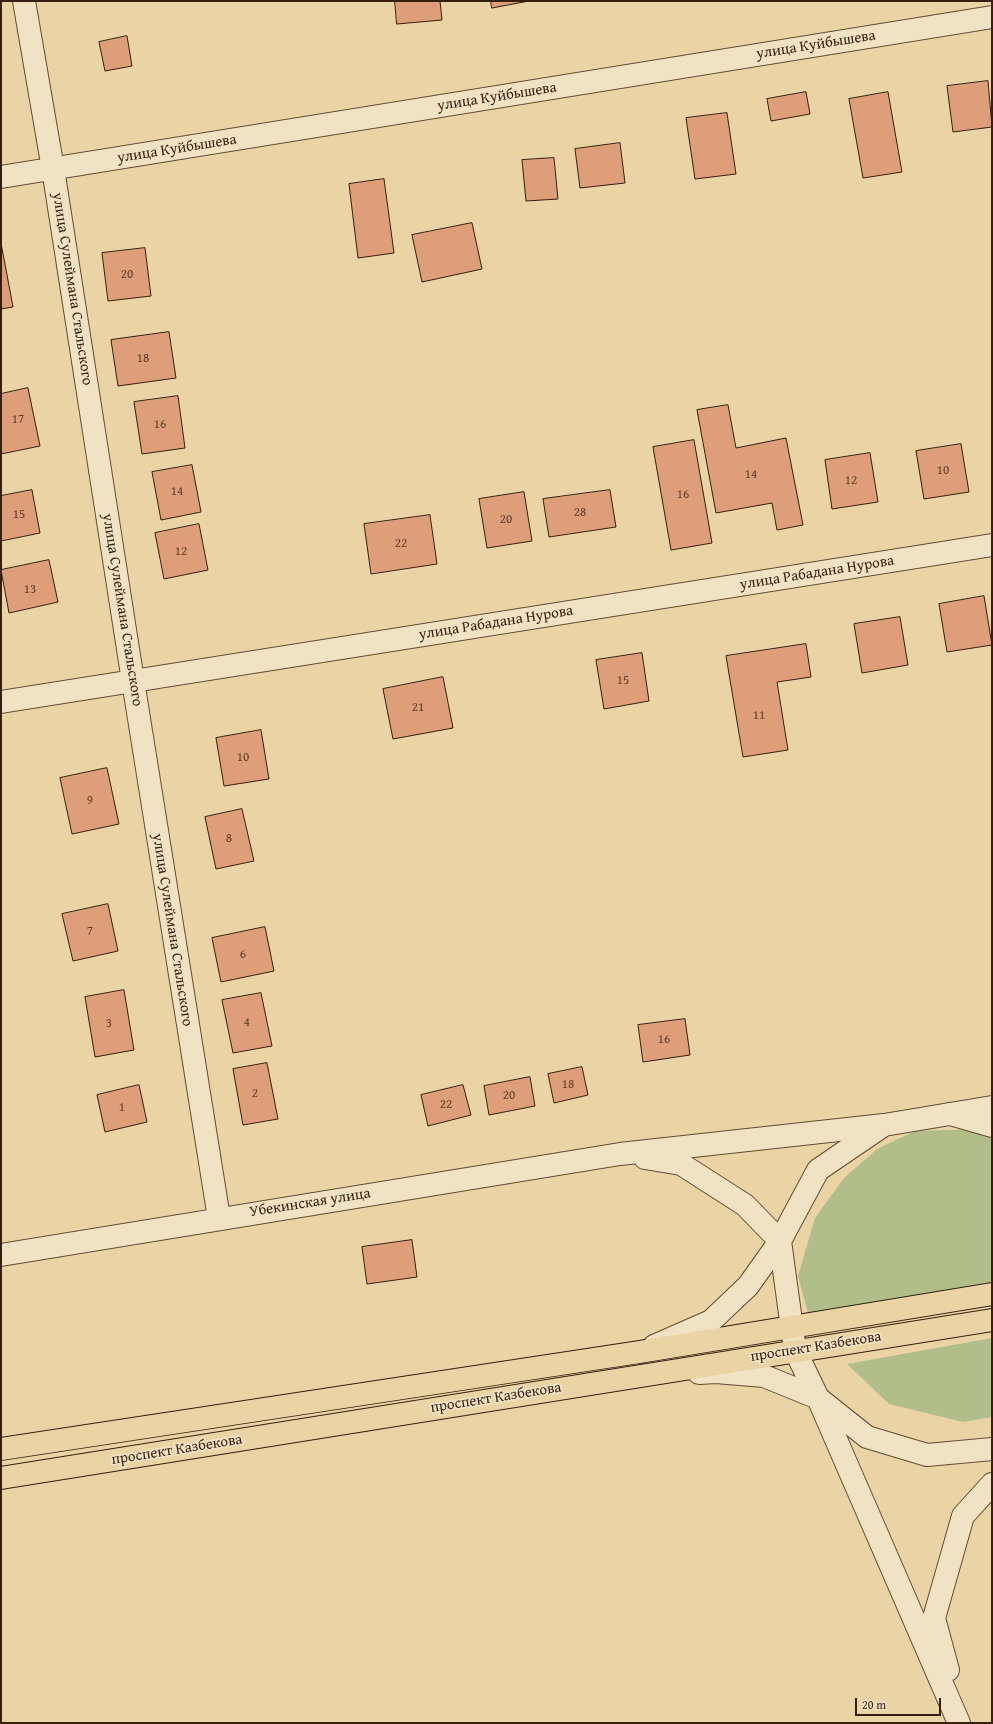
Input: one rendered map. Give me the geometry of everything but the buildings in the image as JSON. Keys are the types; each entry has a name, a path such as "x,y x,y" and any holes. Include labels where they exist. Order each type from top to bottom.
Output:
{"highway":[{"name":"проспект Казбекова","path":"1,1449 639,1352 992,1294"},
{"name":"проспект Казбекова","path":"1,1478 642,1374 992,1320"}],"street":[{"name":"улица Сулеймана Стальского","path":"24,1 54,169 132,681 219,1218"},
{"name":"улица Куйбышева","path":"1,177 992,17"},
{"name":"улица Рабадана Нурова","path":"1,702 992,545"},
{"name":"Убекинская улица","path":"1,1255 219,1218 620,1154 884,1125 992,1107"},
{"path":"950,1114 992,1126"},
{"path":"639,1352 711,1321 748,1286 780,1241 818,1170 884,1125"},
{"path":"620,1154 681,1164 745,1205 780,1241 795,1350 818,1398 960,1723"},
{"path":"642,1374 716,1372 764,1376 818,1398 867,1437 927,1455 992,1449"},
{"path":"960,1723 934,1618 963,1516 992,1484"}],"green space":[{"path":"979,1129 992,1135 992,1286 808,1313 798,1276 815,1218 844,1178 877,1149 915,1131"},
{"path":"992,1338 992,1417 963,1422 889,1404 847,1364"}]}
